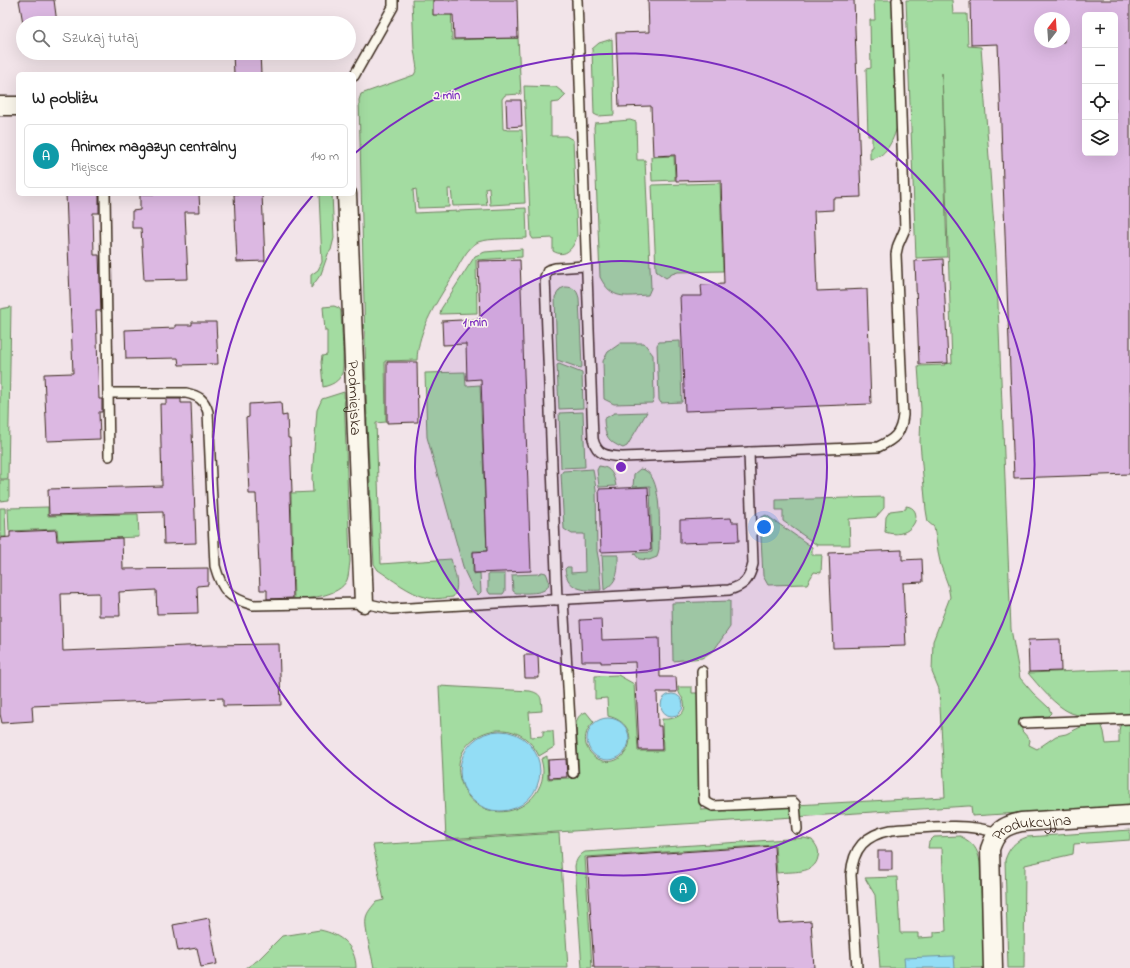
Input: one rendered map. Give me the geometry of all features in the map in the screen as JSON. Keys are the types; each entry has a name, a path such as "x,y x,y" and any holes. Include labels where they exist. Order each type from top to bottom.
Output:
{"street":[{"path":"0,106 16,106"},
{"name":"Podmiejska","path":"347,196 364,603"},
{"name":"Produkcyjna","path":"993,968 990,849 993,839 998,833 1009,825 1021,822 1130,815"}],"lane":[{"path":"356,72 393,7 393,0"},
{"path":"577,0 592,439 595,446 601,453 608,456 878,447 891,441 898,434 902,426 903,415 896,254 898,245 906,229 898,0"},
{"path":"105,196 110,456"},
{"path":"573,773 560,600 545,277 548,270 555,268 586,266"},
{"path":"108,393 186,393 198,396 205,403 208,412 215,566 218,577 232,597 253,605 364,603 392,609 729,590 739,587 750,576 753,564 749,452"},
{"path":"702,671 704,802 713,806 793,802 795,804 797,829"},
{"path":"1024,722 1130,719"},
{"path":"857,968 851,875 852,864 855,854 870,836 891,830 959,826 978,828 998,833"}],"green space":[{"path":"412,0 451,0 452,40 518,38 521,94 505,95 502,99 503,129 522,130 525,203 490,205 489,187 485,188 487,205 453,206 451,189 448,189 449,207 418,208 416,189 413,190 415,213 526,208 527,238 489,240 478,242 470,248 430,315 421,337 417,360 385,361 386,422 376,423 381,564 451,559 457,583 455,593 453,597 439,598 428,598 413,593 378,570 374,564 367,423 359,100 361,94 414,75 417,69 414,49"},
{"path":"874,0 892,0 897,127 891,143 885,152 876,158 870,159 872,136 868,136 866,69 871,68 870,20 875,20"},
{"path":"906,0 952,0 953,14 967,14 968,46 981,47 996,255 1011,629 1020,678 1049,708 1051,713 1048,716 1022,718 1022,731 1030,740 1029,745 1037,749 1056,736 1066,734 1085,725 1098,724 1102,726 1106,744 1119,743 1120,726 1122,723 1130,723 1130,806 972,816 971,806 968,806 446,839 439,686 530,691 539,695 542,711 529,712 531,737 543,736 543,731 553,731 554,747 539,756 528,740 513,732 498,730 483,734 470,742 462,754 459,769 465,791 470,799 477,805 485,809 498,812 517,808 525,804 533,797 542,781 543,770 541,759 547,756 548,779 569,778 569,775 579,775 576,725 579,717 586,712 594,722 588,730 585,738 586,745 592,755 598,759 608,762 617,760 624,754 630,738 627,729 620,721 608,716 607,698 595,699 595,676 618,675 634,684 638,751 663,751 662,719 670,719 678,716 684,711 685,707 678,687 692,687 692,693 698,693 701,810 945,797 939,689 932,672 933,641 950,597 948,585 941,566 934,527 928,522 926,510 920,442 921,409 918,366 945,365 952,363 942,73 947,257 916,258"},
{"path":"612,39 614,115 598,116 594,114 592,49 599,43"},
{"path":"524,86 556,87 566,95 559,102 551,103 551,136 566,136 573,140 577,236 572,248 566,253 562,254 553,251 553,238 533,239 531,236"},
{"path":"630,120 636,122 637,160 645,160 651,288 648,295 626,296 614,294 609,290 600,277 594,127 595,123"},
{"path":"674,156 675,180 652,181 651,157"},
{"path":"720,183 723,271 678,272 666,278 657,272 656,269 652,185"},
{"path":"319,196 332,196 334,238 331,250 328,254 321,274 311,288 311,275 318,270 322,262"},
{"path":"522,249 522,257 476,260 477,313 440,314 441,309 475,256 485,252"},
{"path":"565,287 575,290 579,298 582,367 580,368 557,360 555,297 560,289"},
{"path":"334,306 339,308 341,311 343,369 341,376 337,381 323,387 321,362 322,356 327,355 327,331 325,331 323,307"},
{"path":"11,307 8,479 0,479 0,309"},
{"path":"680,341 682,402 661,403 659,400 657,345 659,342"},
{"path":"621,343 644,343 653,355 654,399 652,403 614,404 604,399 603,361 608,352"},
{"path":"559,364 582,373 583,408 559,409 557,365"},
{"path":"465,372 466,386 480,385 487,551 473,551 473,574 480,573 481,592 478,595 473,589 464,570 427,437 425,373"},
{"path":"344,392 350,561 348,578 338,590 331,593 323,596 294,599 291,493 313,492 312,478 317,410 322,399"},
{"path":"583,412 585,467 561,468 559,413"},
{"path":"647,412 627,446 623,448 613,443 606,434 604,419 614,413"},
{"path":"599,466 606,468 611,472 616,486 599,487 597,470"},
{"path":"593,469 596,489 597,551 601,590 577,588 569,581 566,576 565,569 567,567 571,567 571,573 585,572 584,534 572,534 564,529 561,474 563,471"},
{"path":"640,469 648,472 657,490 659,549 657,557 649,560 639,559 634,553 652,552 650,486 633,487 634,474"},
{"path":"0,480 9,480 9,500 0,501"},
{"path":"884,497 884,508 876,517 849,519 850,545 817,545 783,521 783,510 776,510 776,500"},
{"path":"906,506 912,508 915,512 916,518 910,529 895,534 885,532 886,517 890,511 906,509"},
{"path":"48,507 48,516 138,514 139,537 58,540 57,529 9,531 8,508"},
{"path":"0,508 5,508 6,537 0,537"},
{"path":"766,515 812,547 812,555 822,555 821,573 814,572 807,584 768,585 763,576 760,518"},
{"path":"602,555 618,555 617,575 613,583 604,590"},
{"path":"542,572 546,573 549,580 548,586 545,589 534,593 516,593 513,591 512,575 538,574"},
{"path":"488,574 505,574 505,591 503,594 490,594 488,591"},
{"path":"730,601 730,627 714,650 702,658 673,661 672,603"},
{"path":"1130,669 1130,714 1091,716 1076,715 1059,706 1042,690 1028,673"},
{"path":"1130,830 1130,840 1074,844 1073,854 1025,865 1024,968 1008,968 1005,860 1008,852 1013,846 1027,837"},
{"path":"559,833 568,968 374,968 367,935 366,918 376,902 384,900 373,845"},
{"path":"960,836 974,846 978,853 980,863 984,968 880,968 875,895 865,878 897,877 900,933 918,933 918,938 934,937 934,932 946,931 942,848 928,848 929,842 934,837"},
{"path":"804,838 812,840 815,844 818,850 818,857 816,863 812,867 795,872 777,873 775,845 585,857 592,968 582,968 575,866 578,858 583,853"},
{"path":"320,930 334,935 346,942 353,953 356,968 246,968 258,960 282,936"}],"water":[{"path":"672,694 680,697 683,705 680,713 672,716 664,713 661,705 664,697"},
{"path":"608,718 623,724 629,739 623,754 608,760 593,754 587,739 593,724"},
{"path":"500,731 515,734 528,743 537,756 540,771 537,786 528,799 515,808 500,811 485,808 472,799 463,786 460,771 463,756 472,743 485,734"},
{"path":"954,956 955,968 905,968 904,958"}],"building":[{"path":"19,0 54,0 56,16 22,16"},
{"path":"433,0 517,0 518,38 454,39 453,15 433,15"},
{"path":"648,0 854,0 861,197 833,198 833,210 814,211 817,291 867,289 871,404 685,411 680,296 702,296 701,285 724,284 721,180 676,181 675,155 653,156 651,106 619,107 616,33 649,32"},
{"path":"970,0 1130,0 1130,474 1014,478 998,44 971,45"},
{"path":"233,60 260,60 261,72 234,72"},
{"path":"506,100 521,100 522,126 507,127"},
{"path":"66,196 99,196 99,213 93,213 94,255 99,255 101,311 96,311 99,399 102,399 102,412 99,412 100,439 47,441 44,374 73,373"},
{"path":"140,196 199,196 200,212 185,212 188,279 144,280 141,228 132,228 132,211 140,210"},
{"path":"234,196 262,196 265,261 237,262"},
{"path":"943,259 948,363 919,364 915,261"},
{"path":"520,260 531,571 474,573 473,552 487,551 481,379 467,380 466,344 443,345 442,321 480,319 478,261"},
{"path":"192,322 216,322 218,364 179,365 178,358 126,359 125,330 175,328 175,325 192,325"},
{"path":"387,362 417,362 418,422 387,423"},
{"path":"166,399 181,399 181,403 191,403 196,543 164,544 163,512 49,515 48,489 162,486 160,404 166,404"},
{"path":"281,402 282,416 287,415 288,438 290,438 293,598 267,599 267,590 260,590 256,494 249,494 246,418 249,417 249,404"},
{"path":"648,487 651,550 601,552 599,489"},
{"path":"731,518 732,522 738,522 739,541 680,543 680,520"},
{"path":"56,530 57,541 122,538 123,569 208,568 208,585 197,586 198,613 157,614 156,590 119,592 120,616 99,616 99,593 61,594 63,651 210,645 279,644 281,705 223,706 223,698 32,706 33,721 2,723 0,714 0,538 10,537 10,532"},
{"path":"902,550 902,560 922,559 923,582 903,583 906,646 833,648 829,553"},
{"path":"601,619 602,640 659,638 660,677 676,677 677,692 657,692 658,726 661,726 662,750 639,750 635,662 601,663 601,661 582,661 580,620"},
{"path":"1060,639 1061,671 1029,672 1028,640"},
{"path":"524,655 538,655 539,678 525,678"},
{"path":"566,759 567,777 549,778 548,760"},
{"path":"774,846 779,923 811,921 814,968 594,968 587,858"},
{"path":"878,851 892,851 892,870 878,870"},
{"path":"209,918 217,964 201,967 197,948 178,951 173,925"}],"place":[{"name":"Animex magazyn centralny","path":"683,889"}]}
